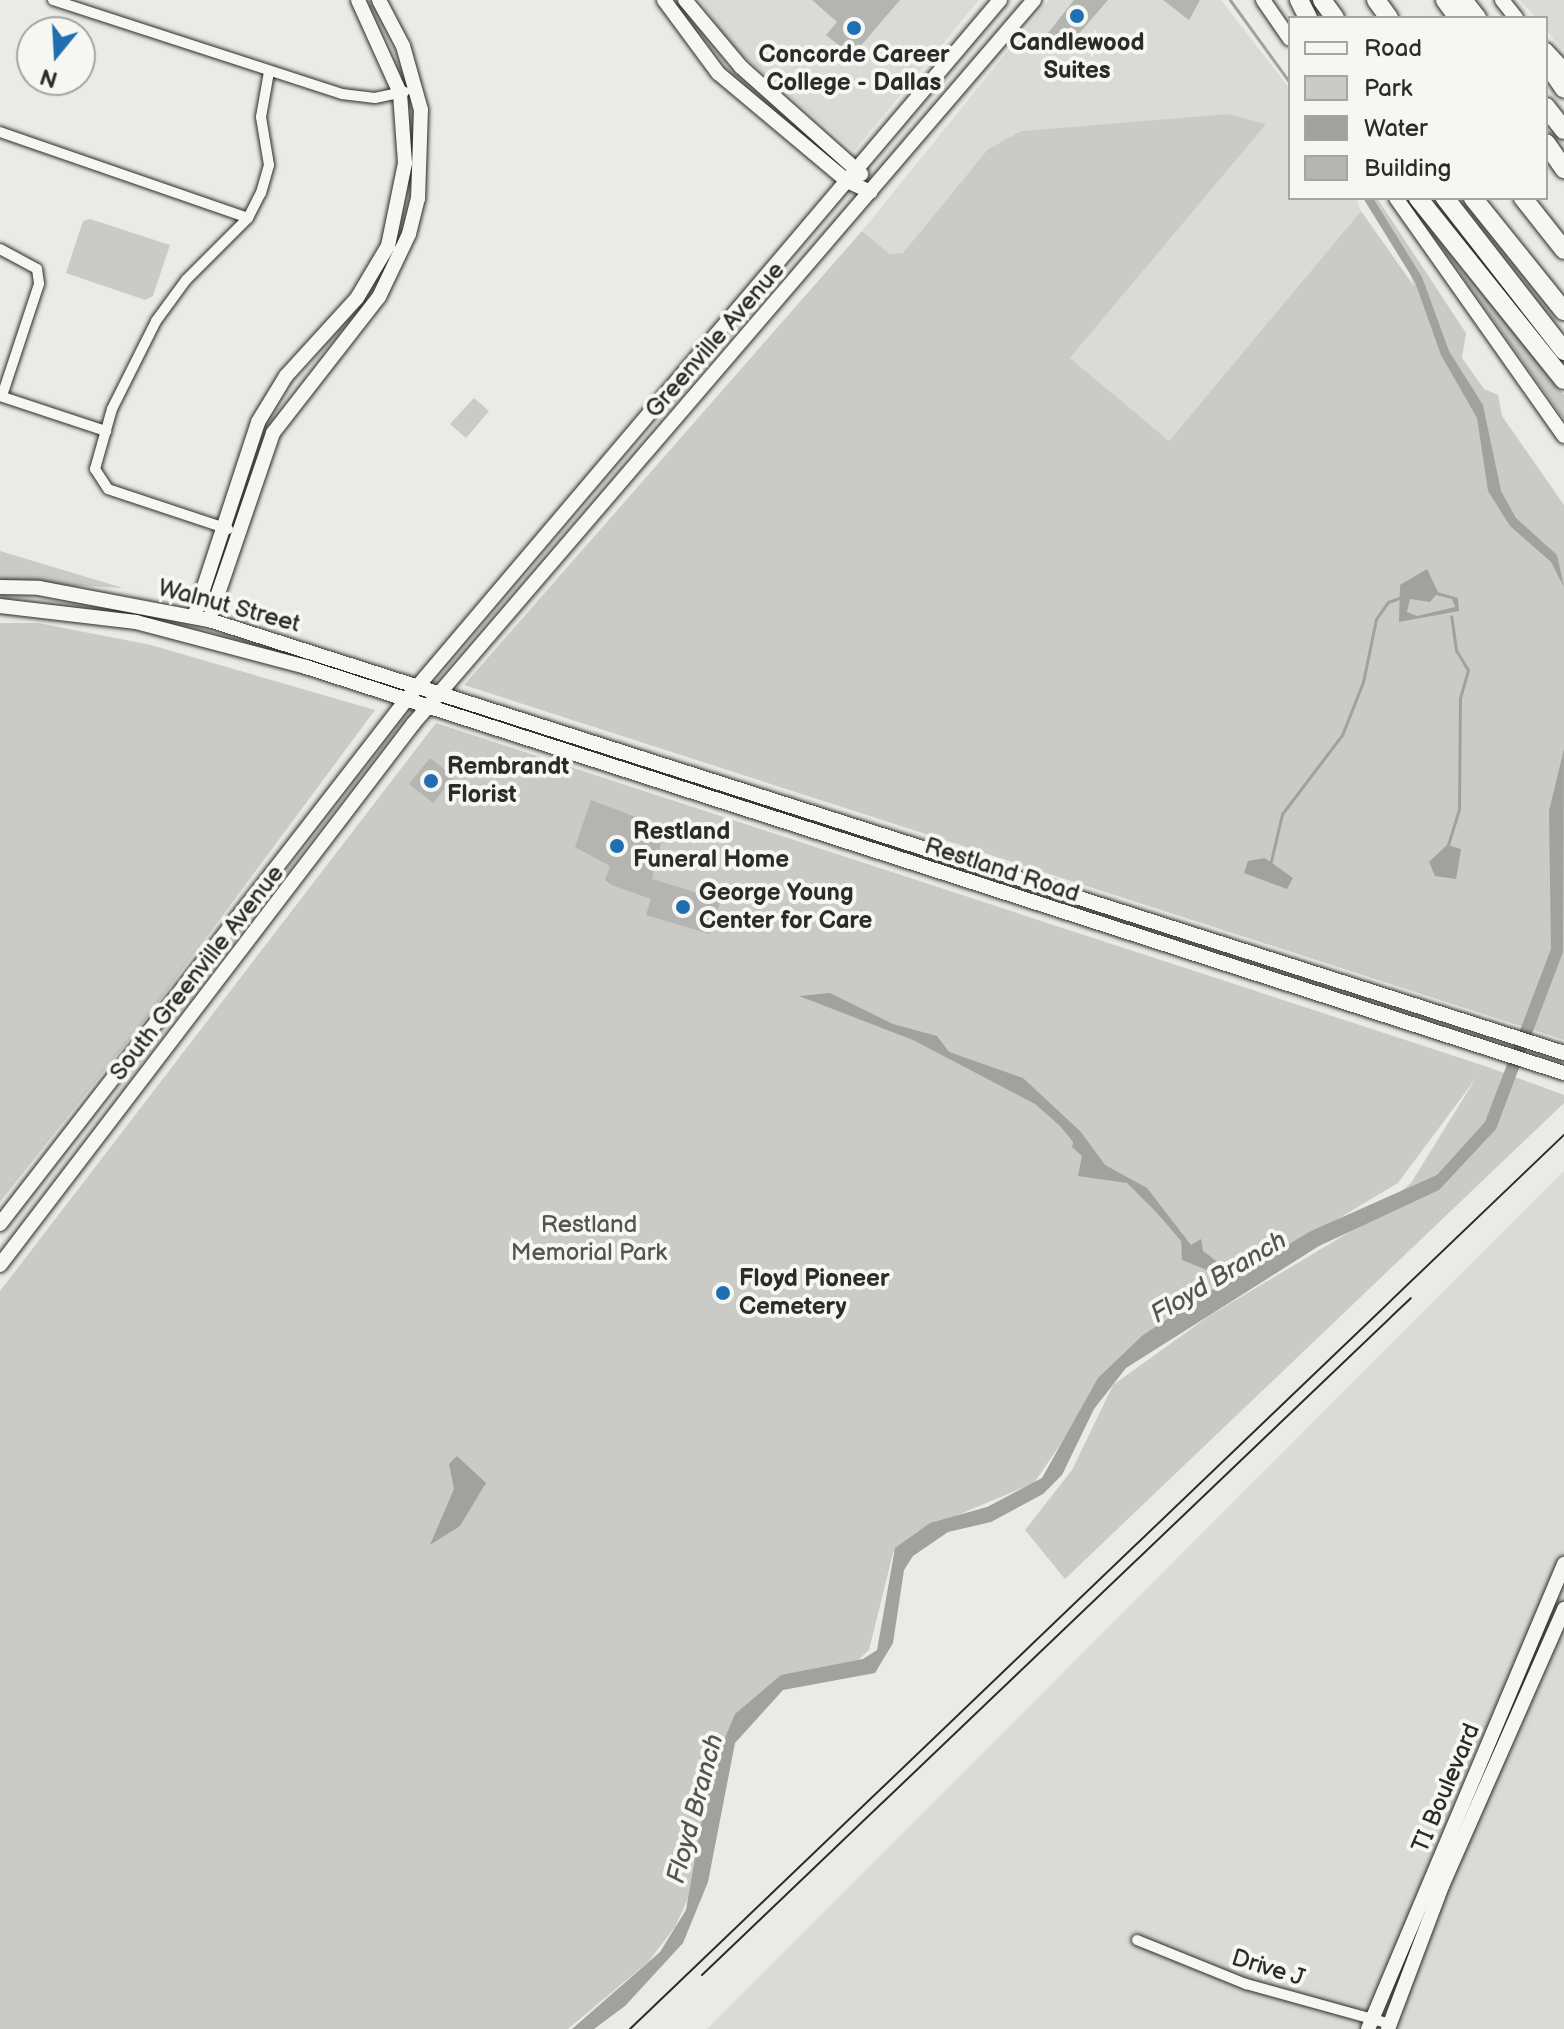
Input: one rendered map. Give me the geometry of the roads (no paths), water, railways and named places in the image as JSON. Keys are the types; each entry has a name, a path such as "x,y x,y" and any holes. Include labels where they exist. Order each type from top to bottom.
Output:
{"highway":[{"path":"1463,0 1475,16"},
{"path":"1548,65 1564,89"},
{"path":"1548,110 1564,130"},
{"path":"1548,146 1564,169"},
{"path":"1420,200 1564,380"},
{"path":"1447,200 1564,351"},
{"path":"1475,200 1564,311"},
{"path":"1525,200 1564,250"}],"main road":[{"path":"202,619 223,527 247,449 269,403 304,353 351,306 388,246 405,163 400,93 358,0"},
{"path":"202,619 240,532 282,417 363,319 401,257 418,199 417,88 379,0"},
{"path":"664,0 688,39 718,73 847,181 871,192"},
{"path":"685,0 703,28 857,167 871,192"},
{"name":"Greenville Avenue","path":"406,700 1000,0"},
{"name":"Greenville Avenue","path":"428,707 1034,0"},
{"path":"1263,0 1288,36"},
{"path":"1502,0 1514,16"},
{"path":"688,39 703,28"},
{"path":"974,31 993,48"},
{"path":"1548,52 1564,69"},
{"path":"1397,200 1564,436"},
{"path":"659,402 677,417"},
{"name":"Walnut Street","path":"0,587 39,588 202,619 441,692"},
{"name":"Walnut Street","path":"0,606 136,622 428,707"},
{"name":"Restland Road","path":"441,692 1564,1053"},
{"name":"South Greenville Avenue","path":"0,1224 406,700"},
{"name":"Restland Road","path":"428,707 1564,1073"},
{"name":"South Greenville Avenue","path":"0,1265 428,707"},
{"path":"353,767 370,780"},
{"path":"300,838 317,852"},
{"name":"TI Boulevard","path":"1370,2024 1564,1564"},
{"name":"TI Boulevard","path":"1389,2027 1448,1871 1564,1609"}],"street":[{"path":"53,0 269,72 360,97 417,88"},
{"path":"240,532 104,486 95,469 106,431 156,321 186,280 248,218 269,165 261,117 269,72"},
{"path":"0,132 248,218"},
{"path":"0,249 37,269 39,284 1,396 106,431"},
{"name":"Drive J","path":"1137,1940 1246,1984 1370,2024 1389,2027"}],"water":[{"path":"1364,200 1374,200 1422,277 1449,351 1483,405 1501,491 1516,518 1557,555 1564,587 1551,562 1510,526 1488,491 1477,418 1441,355 1415,282"},
{"path":"1427,569 1438,592 1458,598 1459,611 1399,622 1400,585","holes":["1436,595 1452,599 1455,607 1417,616 1407,612 1410,599 1430,602"]},
{"path":"1564,749 1563,952 1496,1129 1439,1190 1319,1246 1126,1368 1094,1409 1062,1475 1043,1494 991,1522 948,1532 913,1556 904,1570 893,1643 875,1673 783,1690 735,1743 708,1882 683,1943 625,2006 594,2029 572,2029 660,1952 686,1910 710,1773 735,1714 781,1675 863,1659 877,1650 895,1548 930,1523 987,1507 1042,1478 1098,1378 1143,1335 1229,1279 1182,1260 1181,1237 1127,1183 1078,1176 1082,1156 1072,1147 1074,1138 1035,1104 913,1040 799,996 830,993 893,1024 937,1036 949,1052 1023,1078 1081,1132 1105,1165 1147,1188 1191,1245 1201,1239 1203,1251 1219,1263 1249,1268 1311,1231 1437,1175 1485,1122 1551,949 1549,811"},
{"path":"1447,845 1461,849 1456,879 1435,876 1429,862"},
{"path":"1265,858 1293,878 1287,889 1244,873 1248,861"},
{"path":"457,1456 486,1483 460,1526 430,1545 454,1489 449,1464"}],"waterway":[{"path":"1230,0 1288,80"},
{"path":"1271,861 1282,814 1342,735 1363,682 1376,619 1388,602 1399,598"},
{"path":"1448,845 1459,809 1460,698 1468,670 1456,650 1451,616"},
{"path":"1058,1121 1076,1143"},
{"path":"1144,1195 1188,1247"}],"tram line":[{"path":"630,2029 1564,1135"},
{"path":"702,1975 1411,1298"}],"place":[{"name":"Candlewood Suites","path":"1077,16"},
{"name":"Concorde Career College - Dallas","path":"854,28"},
{"name":"Rembrandt Florist","path":"431,781"},
{"name":"Restland Funeral Home","path":"617,846"},
{"name":"George Young Center for Care","path":"683,907"},
{"name":"Floyd Pioneer Cemetery","path":"723,1293"}],"park label":[{"name":"Restland Memorial Park","path":"589,1239"}],"water label":[{"name":"Floyd Branch","path":"1219,1278"},
{"name":"Floyd Branch","path":"696,1809"}]}
